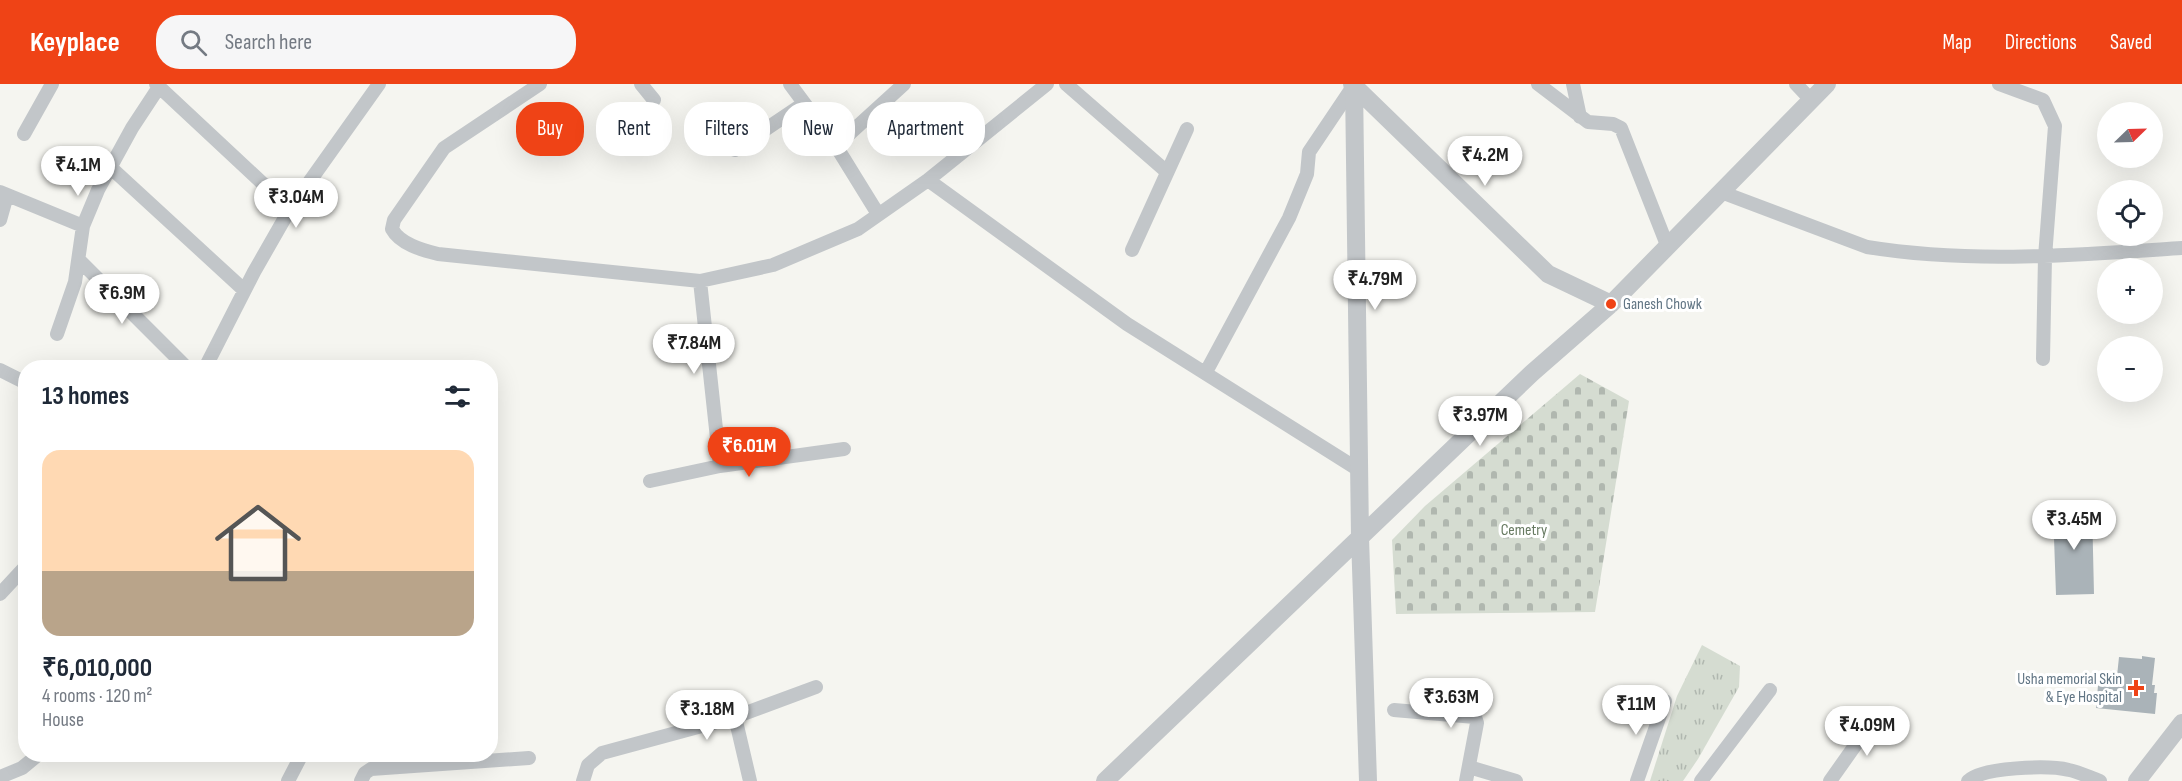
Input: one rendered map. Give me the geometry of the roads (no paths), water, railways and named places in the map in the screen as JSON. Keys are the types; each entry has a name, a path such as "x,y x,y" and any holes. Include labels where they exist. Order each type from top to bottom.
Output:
{"street":[{"path":"24,134 52,84"},
{"path":"209,360 244,290 290,209 379,84"},
{"path":"540,84 452,141 438,154 394,220 392,230 396,236 419,249 438,254 700,281 773,265 858,229 928,180 1047,84"},
{"path":"641,84 654,100"},
{"path":"790,84 802,102"},
{"path":"855,129 904,84"},
{"path":"1066,84 1167,172"},
{"path":"1206,372 1290,218 1306,174 1309,152 1353,84"},
{"path":"1353,84 1548,274 1611,304"},
{"path":"1353,84 1360,537 1368,781"},
{"path":"1538,84 1580,117 1593,124 1613,124 1621,128 1667,244"},
{"path":"1573,84 1580,117"},
{"path":"1796,84 1811,100"},
{"path":"1105,781 1532,373 1611,304 1667,244 1827,84"},
{"path":"1999,84 2043,100 2055,126 2044,257 2043,359"},
{"path":"57,334 70,300 79,260 83,226 110,166 158,86 290,209"},
{"path":"1132,250 1187,129"},
{"path":"842,156 878,214"},
{"path":"110,166 244,290"},
{"path":"928,180 1127,324 1359,470"},
{"path":"1721,192 1867,247 1956,256 2044,257 2182,248"},
{"path":"0,220 3,194 83,226"},
{"path":"79,260 179,360"},
{"path":"700,281 720,466"},
{"path":"0,370 18,379"},
{"path":"650,481 720,466 844,449"},
{"path":"0,594 18,575"},
{"path":"583,781 588,765 603,753 735,717 816,687"},
{"path":"1701,781 1770,690"},
{"path":"1637,781 1665,701"},
{"path":"1394,710 1473,715 1477,723 1467,774 1516,781"},
{"path":"1830,781 1859,740 1882,715"},
{"path":"735,717 750,781"},
{"path":"2137,781 2182,723"},
{"path":"498,760 529,758"},
{"path":"0,777 22,768 29,762"},
{"path":"288,781 298,762"},
{"path":"361,781 365,772 371,769 472,762"},
{"path":"1968,781 1976,775 1988,772 2054,768 2069,770 2100,781"}],"place":[{"name":"Ganesh Chowk","path":"1611,304"},
{"name":"Usha memorial Skin & Eye Hospital","path":"2136,688"}],"park label":[{"name":"Cemetry","path":"1524,530"}]}
